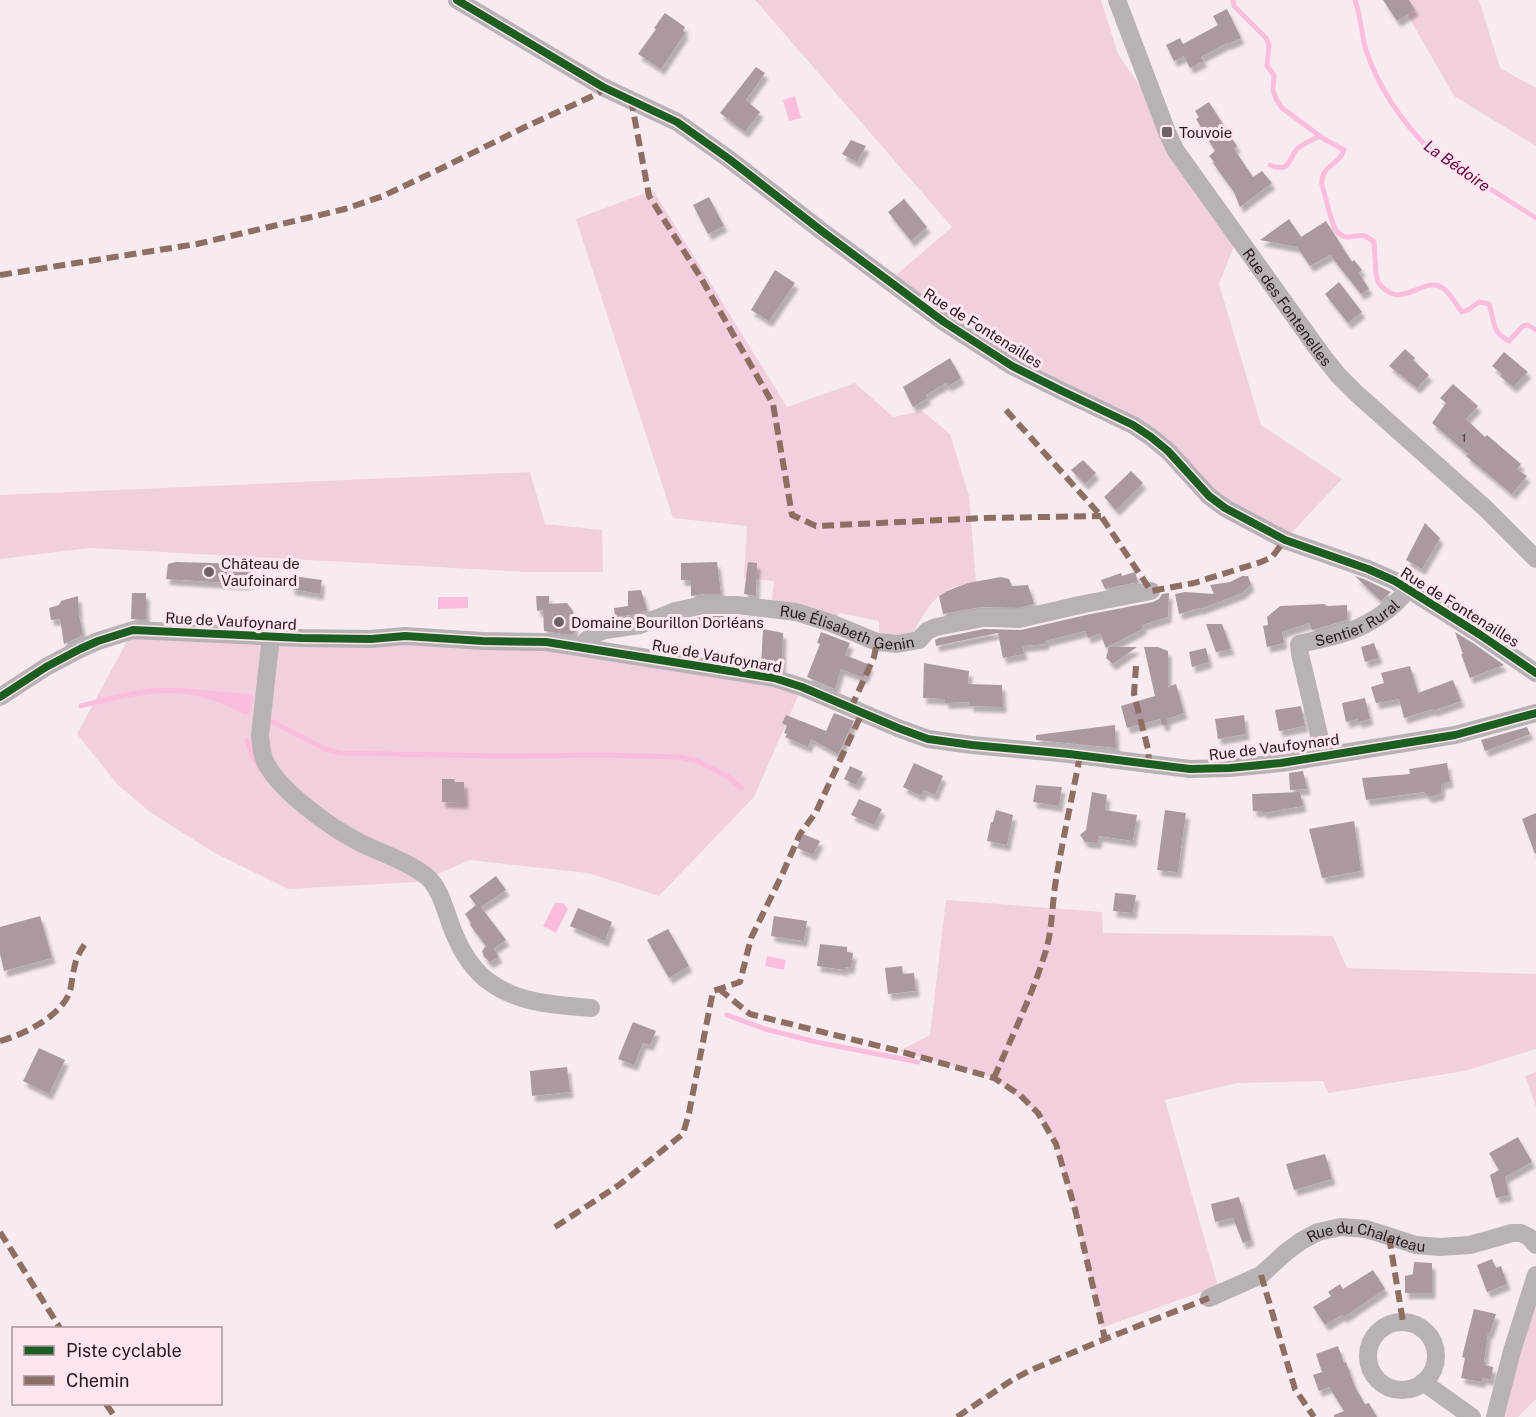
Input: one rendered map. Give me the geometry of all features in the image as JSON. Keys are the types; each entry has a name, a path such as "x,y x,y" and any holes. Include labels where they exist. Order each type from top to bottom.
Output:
{"street":[{"name":"Rue de Fontenailles","path":"457,0 603,87 677,122 944,322 1012,366 1133,425 1151,437 1168,451 1209,496 1225,508 1285,540 1368,569 1395,581 1536,673"},
{"name":"Rue des Fontenelles","path":"1118,0 1176,151 1322,355 1356,394 1485,508 1536,559"},
{"name":"Sentier Rural","path":"1324,756 1299,644 1342,634 1360,627 1395,603 1408,589"},
{"name":"Rue Élisabeth Genin","path":"581,647 588,639 605,630 640,625 675,611 704,605 721,604 795,612 831,623 877,642 897,644 919,640 927,631 936,627 983,618 1019,620 1083,604 1151,591"},
{"name":"Rue de Vaufoynard","path":"0,697 46,667 80,649 133,630 371,639 405,636 546,642 774,678 802,687 928,739 1190,769 1252,766 1455,735 1536,713"},
{"path":"271,636 260,735 265,762 274,776 293,796 327,823 356,841 413,868 428,878 438,892 454,935 463,951 483,977 493,985 519,998 591,1008"},
{"name":"Rue du Chalateau","path":"1209,1298 1261,1275 1300,1241 1318,1232 1341,1227 1366,1229 1416,1245 1470,1245 1512,1233 1521,1233 1536,1245"},
{"path":"1495,1417 1512,1351 1536,1275"},
{"path":"1423,1382 1472,1417"}],"shaded area":[{"path":"755,0 1101,0 1118,54 1240,231 1219,284 1261,425 1342,479 1285,540 1209,496 1168,451 1062,391 888,282 952,227"},
{"path":"1399,0 1479,0 1500,68 1536,88 1536,146 1454,96"},
{"path":"795,96 801,118 789,121 783,100"},
{"path":"653,190 787,407 855,383 893,417 922,411 950,434 969,496 976,582 955,586 937,598 911,637 879,636 879,621 840,613 831,623 771,608 774,581 744,578 747,526 673,518 576,219"},
{"path":"530,472 545,524 602,530 603,572 526,572 90,548 0,559 0,495"},
{"path":"438,597 468,597 468,608 438,609"},
{"path":"133,630 483,641 802,687 754,797 659,896 588,873 470,860 419,882 288,889 213,852 150,812 117,784 77,734"},
{"path":"192,689 250,694 254,698 249,713 245,715 219,703 191,695"},
{"path":"946,900 1102,912 1103,933 1333,936 1347,968 1536,974 1536,1049 1465,1071 1328,1093 1323,1081 1237,1083 1165,1100 1218,1286 1101,1328 1075,1209 1056,1144 1038,1113 994,1078 899,1051 930,1035"},
{"path":"555,903 563,903 568,909 556,933 543,926"},
{"path":"767,956 786,960 784,970 765,966"},
{"path":"1536,1072 1536,1107 1525,1076"},
{"path":"1536,1292 1536,1399 1518,1417 1502,1417"}],"building":[{"path":"1383,0 1409,0 1415,10 1397,21"},
{"path":"1227,9 1241,38 1201,57 1204,61 1190,68 1184,56 1174,61 1166,45 1180,38 1183,44 1218,25 1213,16"},
{"path":"665,13 685,27 683,31 685,33 661,69 638,54"},
{"path":"756,67 765,73 746,100 760,112 745,132 720,113"},
{"path":"1209,102 1237,146 1234,149 1253,177 1262,171 1272,183 1240,207 1234,192 1209,156 1215,151 1196,119 1199,117 1195,111"},
{"path":"851,140 866,146 857,162 842,154"},
{"path":"709,197 724,226 708,234 693,205"},
{"path":"904,199 927,227 911,241 888,212"},
{"path":"1289,219 1301,237 1326,221 1352,262 1354,260 1362,270 1359,273 1369,289 1361,294 1330,255 1310,266 1297,247 1260,240"},
{"path":"775,270 795,283 769,321 751,310"},
{"path":"1339,282 1362,312 1348,323 1325,294"},
{"path":"1405,349 1429,375 1417,388 1389,366"},
{"path":"1504,352 1528,372 1513,387 1492,366"},
{"path":"950,358 961,378 948,386 946,383 926,395 928,398 913,407 903,387"},
{"path":"1453,384 1478,406 1466,419 1485,437 1487,435 1521,464 1517,469 1527,476 1512,494 1466,456 1468,454 1432,423 1446,403 1440,398"},
{"path":"1083,460 1096,473 1085,484 1071,470"},
{"path":"1131,471 1143,483 1116,510 1104,497"},
{"path":"1425,523 1440,538 1422,569 1406,560"},
{"name":"Château de Vaufoinard","path":"176,562 247,564 252,568 252,580 245,584 166,579 168,564"},
{"path":"717,562 721,594 691,596 691,580 681,580 681,563"},
{"path":"748,562 757,563 756,596 744,594"},
{"path":"1135,572 1138,582 1105,589 1101,580 1121,573 1122,576"},
{"path":"293,576 322,580 320,594 291,589"},
{"path":"1242,576 1248,576 1251,585 1242,593 1200,609 1179,614 1175,594 1185,592 1214,594 1210,585 1230,582"},
{"path":"1355,576 1364,579 1391,592 1381,601"},
{"path":"1001,577 1009,579 1012,586 1028,585 1034,604 1018,608 981,607 943,614 939,596 968,583"},
{"path":"641,590 647,610 615,617 614,608 628,606 628,591"},
{"path":"132,593 146,593 146,619 131,619"},
{"path":"1169,593 1168,617 1142,625 1144,628 1106,648 1100,633 1088,638 1085,631 1045,641 1046,644 1022,646 1024,654 1003,658 998,633 936,646 935,640 939,638 984,629 1021,630 1153,602 1162,594"},
{"path":"78,596 83,635 64,644 60,619 51,620 49,608 59,605 61,601"},
{"name":"Domaine Bourillon Dorléans","path":"536,596 549,596 549,604 567,603 573,611 575,632 571,635 544,631 543,610 537,611"},
{"path":"1324,604 1327,606 1347,605 1347,620 1312,630 1309,623 1282,632 1284,643 1267,647 1263,626 1268,625 1267,617 1280,606"},
{"path":"724,616 724,622 691,622 691,619"},
{"path":"1206,624 1222,624 1231,649 1216,652"},
{"path":"763,629 783,633 782,669 761,665"},
{"path":"821,632 850,643 845,655 870,665 864,678 841,669 835,689 807,677 820,644 817,643"},
{"path":"1455,632 1473,643 1504,665 1470,678"},
{"path":"1374,643 1379,658 1365,662 1361,647"},
{"path":"1109,647 1137,647 1113,664 1106,658"},
{"path":"1144,647 1158,647 1168,651 1168,687 1176,684 1184,713 1167,719 1167,725 1162,725 1160,719 1127,728 1121,706 1155,696"},
{"path":"1206,648 1209,662 1192,667 1189,652"},
{"path":"924,663 969,671 968,684 1002,685 1003,707 970,706 970,702 945,703 945,699 923,698"},
{"path":"1410,666 1418,693 1453,680 1461,701 1404,718 1399,699 1376,703 1371,687 1384,683 1381,673"},
{"path":"1365,698 1370,719 1346,722 1342,703"},
{"path":"1301,706 1305,726 1279,731 1275,710"},
{"path":"834,713 854,721 838,754 811,739 808,747 785,737 787,726 782,723 786,715 826,731"},
{"path":"1244,715 1246,734 1218,739 1215,719"},
{"path":"1115,725 1116,748 1036,740 1036,735"},
{"path":"1527,727 1530,734 1485,751 1481,740"},
{"path":"914,763 943,776 935,795 924,790 921,796 903,787"},
{"path":"1447,763 1450,782 1442,783 1441,794 1429,797 1424,792 1366,800 1362,778 1410,774 1409,769"},
{"path":"850,766 863,772 856,785 844,779"},
{"path":"1303,771 1307,789 1290,790 1289,773"},
{"path":"442,779 464,782 465,803 442,802"},
{"path":"1036,785 1062,787 1059,806 1033,802"},
{"path":"1092,792 1107,795 1105,810 1137,815 1133,841 1099,836 1098,843 1085,842 1080,835 1086,830"},
{"path":"1300,792 1303,806 1263,813 1263,811 1253,811 1252,794"},
{"path":"859,799 882,809 874,825 851,815"},
{"path":"996,810 1013,815 1007,845 987,841"},
{"path":"1165,810 1186,813 1178,872 1157,870"},
{"path":"1536,813 1536,853 1535,854 1522,819"},
{"path":"1354,821 1361,871 1322,878 1309,829"},
{"path":"803,834 820,841 813,855 797,848"},
{"path":"496,876 506,890 481,907 506,940 494,948 499,957 490,962 484,957 482,951 486,946 470,925 465,914 476,905 469,896"},
{"path":"1115,893 1136,895 1133,913 1113,911"},
{"path":"578,908 612,922 605,941 570,926"},
{"path":"40,916 52,958 4,971 0,954 0,927"},
{"path":"774,916 807,921 804,941 771,936"},
{"path":"668,929 689,966 669,978 647,940"},
{"path":"820,944 847,947 847,952 853,953 851,968 845,967 845,970 817,966"},
{"path":"902,966 903,974 914,973 916,991 888,994 885,968"},
{"path":"633,1022 656,1031 650,1045 643,1043 634,1065 618,1059"},
{"path":"39,1048 65,1060 49,1094 23,1081"},
{"path":"567,1067 570,1092 532,1096 530,1071"},
{"path":"1518,1137 1532,1162 1505,1177 1509,1195 1496,1198 1490,1175 1499,1170 1489,1153"},
{"path":"1325,1154 1332,1179 1294,1190 1286,1164"},
{"path":"1239,1197 1251,1240 1243,1243 1233,1218 1215,1222 1211,1204"},
{"path":"1492,1259 1496,1268 1501,1266 1507,1284 1487,1292 1477,1265"},
{"path":"1414,1262 1432,1263 1432,1293 1405,1293 1405,1276 1413,1274"},
{"path":"1373,1270 1385,1289 1344,1317 1342,1315 1325,1325 1313,1307 1331,1296 1328,1292 1340,1284 1343,1289"},
{"path":"1474,1309 1496,1314 1490,1333 1488,1333 1484,1362 1485,1365 1493,1367 1491,1380 1483,1378 1482,1382 1461,1378 1465,1358 1462,1357"},
{"path":"1338,1346 1355,1387 1365,1404 1369,1403 1377,1417 1334,1417 1344,1411 1329,1387 1319,1391 1313,1375 1322,1372 1316,1354"}],"waterway":[{"name":"La Bédoire","path":"1233,0 1234,6 1266,38 1269,45 1267,66 1274,75 1273,90 1282,108 1324,139 1344,150 1322,178 1328,209 1334,226 1340,234 1348,237 1364,236 1374,242 1378,282 1386,290 1399,295 1426,286 1438,286 1449,294 1462,312 1479,302 1489,304 1496,330 1509,341 1523,326 1528,325 1536,330"},
{"name":"La Bédoire","path":"1355,0 1371,65 1393,105 1411,129 1432,152 1536,218"},
{"path":"1270,165 1286,166 1298,148 1320,136"},
{"path":"81,706 125,695 154,691 198,693"},
{"path":"271,721 325,749 340,753 679,757 697,761 727,776 741,788"},
{"path":"247,740 252,756 260,769"},
{"path":"727,1015 765,1029 816,1042 918,1062"}],"marked path":[{"path":"0,275 197,244 345,209 383,196 595,95 603,87"},
{"path":"631,99 649,196 701,278 773,404 792,515 816,526 985,518 1101,516"},
{"path":"1006,410 1101,516 1151,591 1194,583 1261,562 1272,557 1285,540"},
{"path":"851,708 874,657 877,642"},
{"path":"1136,666 1134,694 1148,749 1149,764"},
{"path":"555,1227 619,1185 683,1134 713,991 740,982 751,938 800,834 816,812 862,713"},
{"path":"994,1078 1029,999 1046,950 1055,886 1080,755"},
{"path":"0,1041 30,1029 59,1009 70,991 76,961 88,940"},
{"path":"719,989 750,1014 899,1051 994,1078 1020,1095 1038,1113 1056,1144 1075,1209 1105,1339"},
{"path":"0,1232 59,1327"},
{"path":"1389,1237 1403,1322"},
{"path":"1261,1275 1295,1389 1314,1417"},
{"path":"957,1417 1029,1371 1209,1298"},
{"path":"107,1405 115,1417"}],"cycle path":[{"path":"457,0 603,87 677,122 944,322 1012,366 1133,425 1151,437 1168,451 1209,496 1225,508 1285,540 1368,569 1395,581 1536,673"},
{"path":"0,697 46,667 80,649 133,630 301,638 371,639 405,636 546,642 774,678 802,687 928,739 1190,769 1281,763 1455,735 1536,713"}],"place":[{"name":"Touvoie","path":"1167,132"},
{"name":"Château de Vaufoinard","path":"209,572"},
{"name":"Domaine Bourillon Dorléans","path":"559,622"}]}
